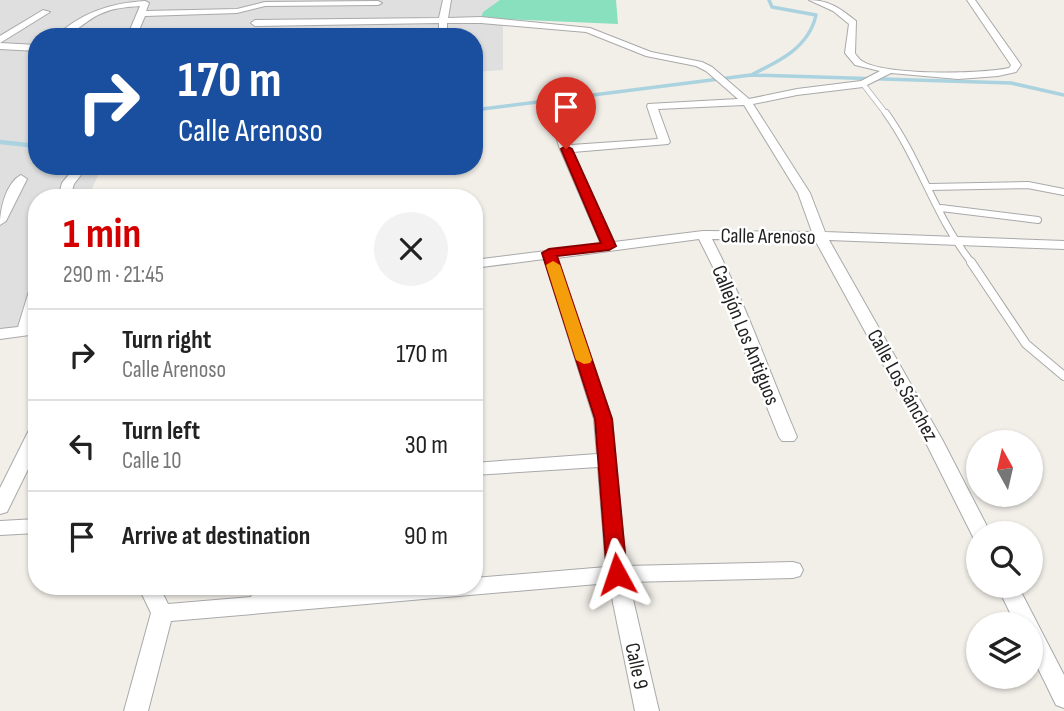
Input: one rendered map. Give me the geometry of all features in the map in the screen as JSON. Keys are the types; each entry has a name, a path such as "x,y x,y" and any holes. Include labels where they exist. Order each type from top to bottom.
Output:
{"street":[{"path":"443,28 447,0"},
{"path":"813,0 836,9 853,23 852,58 884,73 994,75 1013,70 1016,65 971,0"},
{"path":"141,14 237,11 265,4 307,1 379,1 369,26"},
{"path":"72,28 95,12 113,4 145,2 135,28"},
{"path":"310,23 319,3"},
{"path":"0,40 46,12"},
{"path":"255,23 369,26 443,21"},
{"name":"Calle Los Sánchez","path":"443,21 528,23 587,30 649,54 699,64 709,69 747,102 804,193 821,237 934,441 974,521"},
{"path":"0,46 28,48"},
{"path":"566,149 664,142 652,106 747,102 865,83 884,73"},
{"path":"560,134 609,246"},
{"path":"0,221 21,179"},
{"name":"Calle Arenoso","path":"483,263 703,235 761,234 1064,245"},
{"name":"Callejón Los Antiguos","path":"703,235 731,289 754,355 788,436"},
{"name":"Calle 9","path":"549,253 603,419 617,574 647,711"},
{"path":"0,334 28,330"},
{"path":"0,507 28,450"},
{"path":"483,468 607,460"},
{"path":"0,528 28,526"},
{"path":"483,585 617,574 793,570"},
{"path":"136,711 162,613 153,595"},
{"path":"162,613 261,596 282,595"},
{"path":"1043,656 1064,698"}],"lane":[{"path":"865,83 888,113 930,187 956,242 983,277 1020,340 1038,358 1064,376"},
{"path":"930,187 1028,185 1064,192"},
{"path":"941,208 1038,220"}],"shaded area":[{"path":"0,0 503,0 503,70 483,71 483,28 28,28 28,175 98,175 92,189 28,189 28,328 25,334 0,340"}],"green space":[{"path":"500,0 616,0 618,24 481,18 483,12"}],"waterway":[{"path":"753,74 792,52 807,36 816,15 772,7 769,0"},
{"path":"483,109 751,75 1011,83 1064,95"},
{"path":"0,142 28,145"}],"slow traffic":[{"path":"553,265 584,360"}],"route":[{"path":"566,149 609,246 549,253 603,419 617,574"}]}
